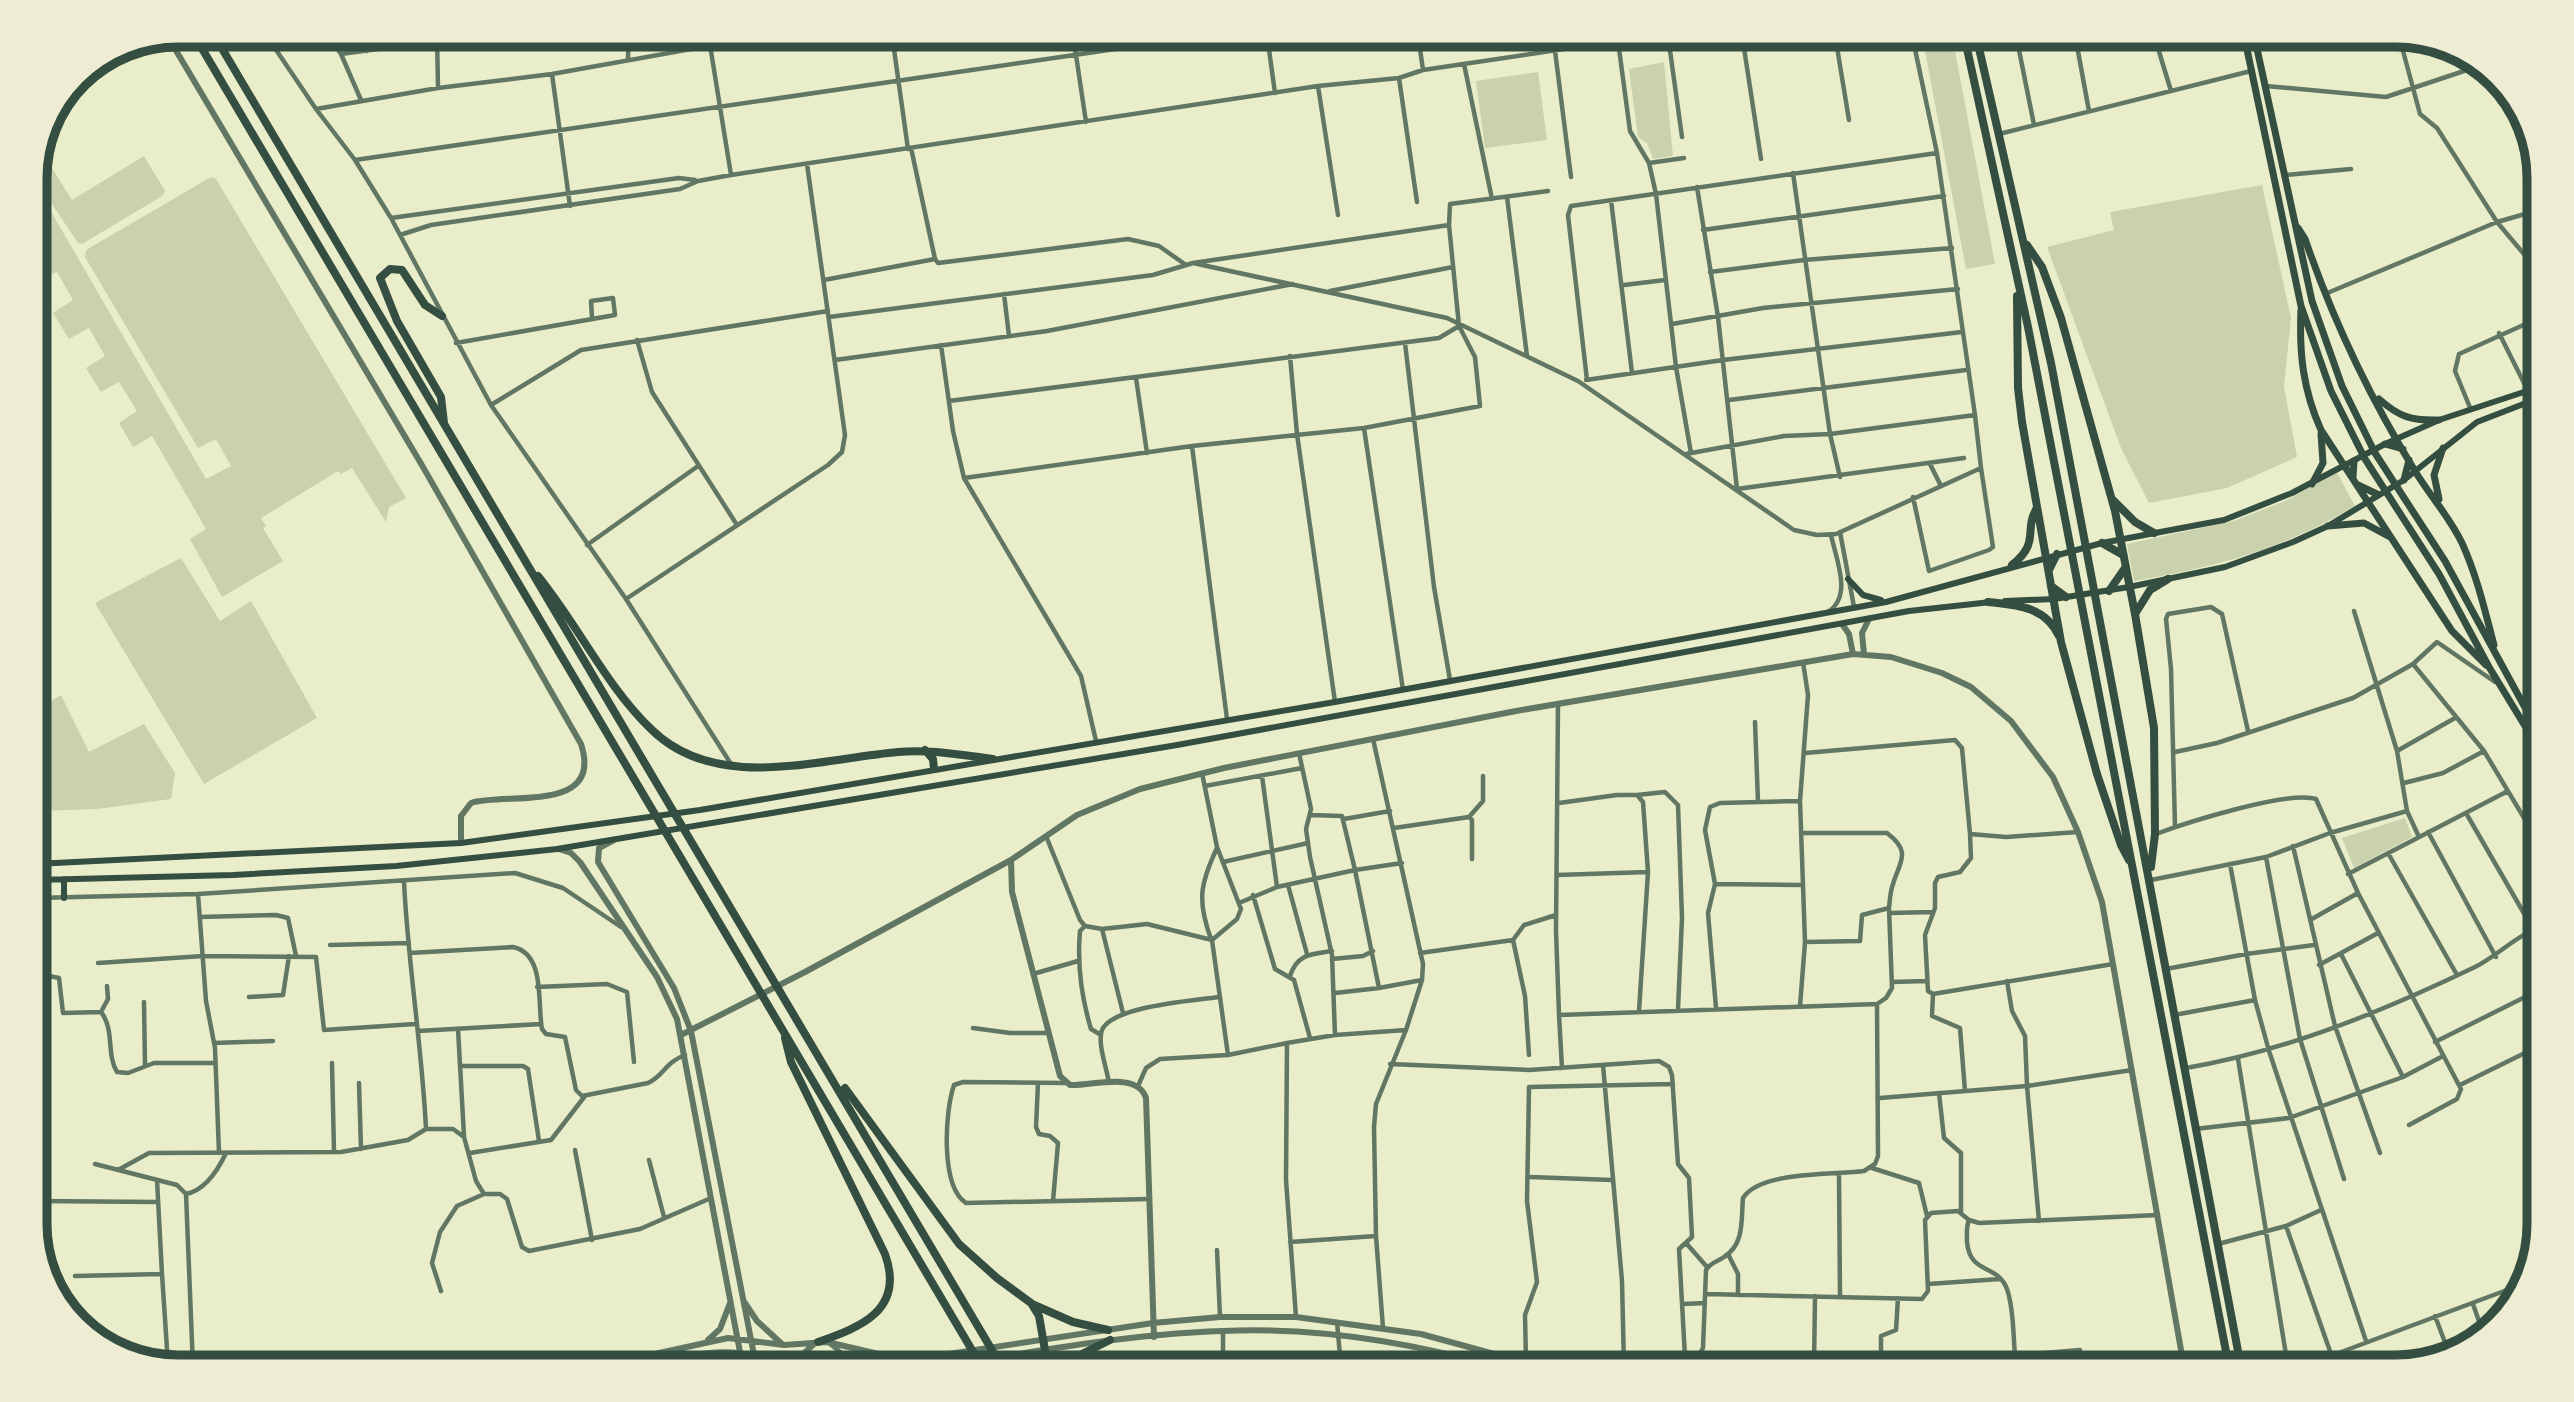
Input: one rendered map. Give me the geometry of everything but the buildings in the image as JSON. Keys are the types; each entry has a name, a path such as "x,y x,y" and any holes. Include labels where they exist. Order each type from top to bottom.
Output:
{"highway":[{"path":"201,47 430,439 975,1355"},
{"path":"221,47 812,1041 995,1355"},
{"path":"1966,47 2017,274 2227,1355"},
{"path":"1979,47 2049,350 2239,1355"},
{"path":"2024,240 2042,267 2061,318 2111,498 2135,614 2154,728 2155,834 2150,876"},
{"path":"442,316 425,305 402,271 390,269 380,278 397,321 441,397 444,426"},
{"path":"2017,274 2018,388 2045,558 2062,642 2101,785 2121,845 2134,869"},
{"path":"2111,498 2135,522 2154,533"},
{"path":"2012,565 2031,543 2033,514 2037,508"},
{"path":"2102,543 2123,555"},
{"path":"2049,570 2057,554"},
{"path":"521,555 557,599 628,705 653,731 687,754 732,766 762,768 925,750 993,759"},
{"path":"2109,591 2125,568"},
{"path":"2135,614 2150,590 2168,579"},
{"path":"2052,586 2066,597"},
{"path":"1987,602 2021,606 2039,612 2056,630 2062,642"},
{"path":"925,750 933,759 934,769"},
{"path":"781,1025 792,1062 885,1254 890,1273 885,1300 870,1320 823,1342"},
{"path":"812,1041 939,1220 978,1262 1031,1303 1073,1322 1108,1330"},
{"path":"1031,1303 1039,1316 1042,1355"},
{"path":"1080,1355 1110,1340"}],"main road":[{"path":"2247,47 2301,306 2331,391 2349,429 2462,611 2489,667 2527,728"},
{"path":"2257,47 2294,223 2322,332 2359,424 2445,561 2527,711"},
{"path":"2294,223 2305,239 2324,295 2342,335 2415,472 2442,506"},
{"path":"2301,306 2301,363 2312,409 2321,429 2452,631 2489,667"},
{"path":"48,863 461,843 699,810 1175,727 1335,702 1886,602 2012,565 2102,543 2224,520 2312,484 2385,444 2439,420 2526,392"},
{"path":"2373,394 2402,417 2414,421 2439,420"},
{"path":"48,880 396,866 557,849 1177,745 1869,619 1987,602 2054,599 2109,591 2225,567 2328,526 2376,494 2404,480 2477,422 2526,403"},
{"path":"2312,484 2323,463 2321,429"},
{"path":"2385,444 2403,449"},
{"path":"2443,448 2434,475 2442,506 2475,576 2499,663"},
{"path":"2404,480 2409,459"},
{"path":"2354,461 2356,483"},
{"path":"2356,483 2376,494"},
{"path":"2328,526 2364,523 2395,541"},
{"path":"1849,579 1863,595 1886,602"},
{"path":"1828,612 1830,627"},
{"path":"1175,727 1177,745"},
{"path":"64,879 64,898"}],"street":[{"path":"174,47 423,467 581,744 583,768 571,789 546,796 471,803 461,816 461,843"},
{"path":"274,47 355,160 391,218 491,404 626,600 732,766"},
{"path":"336,47 361,100"},
{"path":"367,47 368,51"},
{"path":"341,54 394,47"},
{"path":"437,47 438,88"},
{"path":"628,47 628,58"},
{"path":"316,109 438,88 552,74 697,47"},
{"path":"710,47 731,175"},
{"path":"893,47 909,148 938,263 1128,239 1159,246 1186,265"},
{"path":"1075,47 1086,122"},
{"path":"355,160 1126,47"},
{"path":"1269,47 1275,93"},
{"path":"1420,47 1423,71"},
{"path":"400,235 430,225 680,189 698,181 731,175 1318,86 1399,78 1464,64 1582,47"},
{"path":"1619,47 1630,131 1649,163 1656,194 1689,454"},
{"path":"1670,47 1682,137"},
{"path":"1744,47 1761,159"},
{"path":"1837,47 1849,120"},
{"path":"1913,497 1928,572 1993,547 1975,415 1966,370 1958,289 1944,196 1915,47"},
{"path":"2018,47 2034,125"},
{"path":"2078,47 2090,111"},
{"path":"2158,47 2171,91"},
{"path":"2403,47 2420,114 2437,128 2497,222 2526,257"},
{"path":"1555,51 1571,177"},
{"path":"1464,64 1492,199"},
{"path":"2265,85 2372,98 2415,88 2469,69"},
{"path":"1998,135 2252,70"},
{"path":"552,74 570,206"},
{"path":"1399,78 1416,202"},
{"path":"1318,86 1338,215"},
{"path":"1587,380 1568,215 1572,206 1937,153"},
{"path":"1649,163 1684,158"},
{"path":"626,600 828,466 842,452 845,435 807,164"},
{"path":"2284,175 2351,169"},
{"path":"1793,173 1797,217 1830,434 1840,477"},
{"path":"391,218 569,196 679,178 698,181"},
{"path":"1698,187 1729,400 1737,489"},
{"path":"964,478 1192,446 1364,428 1480,406 1475,357 1459,326 1449,225 1450,204 1548,191"},
{"path":"1703,230 1944,196"},
{"path":"1507,197 1527,356"},
{"path":"1611,200 1632,373"},
{"path":"2324,295 2497,222 2526,214"},
{"path":"491,404 580,350 828,314 1153,275 1193,263 1449,225"},
{"path":"1710,272 1804,260 1952,248"},
{"path":"824,280 935,259"},
{"path":"1193,263 1447,318 1578,381 1689,454 1794,530 1831,536 1981,468"},
{"path":"1328,291 1453,268"},
{"path":"1623,285 1665,280"},
{"path":"835,360 1009,336 1297,284"},
{"path":"1672,324 1763,308 1958,289"},
{"path":"1004,293 1009,336"},
{"path":"456,343 617,314 613,298 591,301 592,318"},
{"path":"2471,410 2455,371 2457,358 2462,352 2499,333 2526,323"},
{"path":"949,401 1439,338 1459,326"},
{"path":"1578,381 1723,359 1962,332"},
{"path":"2499,333 2526,387"},
{"path":"637,341 652,392 737,525"},
{"path":"1405,343 1434,587 1450,680"},
{"path":"941,345 964,478 1081,676 1096,741"},
{"path":"1290,356 1297,434 1335,702"},
{"path":"1729,400 1966,370"},
{"path":"1136,378 1147,453"},
{"path":"1689,454 1784,436 1830,434 1975,415"},
{"path":"1364,428 1403,690"},
{"path":"1192,446 1227,719"},
{"path":"1737,489 1964,458"},
{"path":"1930,464 1941,486"},
{"path":"587,545 698,466"},
{"path":"1840,532 1854,607"},
{"path":"1828,612 1837,605 1842,591 1831,536"},
{"path":"2175,827 2175,752 2166,620 2174,612 2211,607 2222,614 2248,731"},
{"path":"2354,611 2397,751 2407,811 2419,837"},
{"path":"1864,654 1862,634 1869,619"},
{"path":"1842,624 1849,635 1853,654"},
{"path":"2175,752 2217,743 2353,698 2413,664 2434,643 2440,643 2502,686"},
{"path":"681,1035 732,1011 1011,860 1077,816 1110,800 1202,773 1558,704 1803,661 1853,654 1891,657 1929,668 1971,687 1992,702 2011,721 2053,778 2078,832 2102,902 2159,1215 2180,1355"},
{"path":"1800,1006 1805,942 1800,801 1808,695 1803,661"},
{"path":"2413,664 2484,751 2527,822"},
{"path":"1558,704 1556,915 1562,1068"},
{"path":"2397,751 2455,718"},
{"path":"1755,722 1758,802"},
{"path":"1373,739 1402,863 1420,953 1422,980 1406,1030 1376,1104 1376,1236 1383,1328"},
{"path":"1805,753 1918,741 1957,741 1962,748 1971,858 1961,872 1938,877 1933,912 1925,935 1928,991 1933,994 2113,964"},
{"path":"2404,783 2443,773 2484,751"},
{"path":"1299,753 1311,815 1306,829 1308,843 1332,951 1335,1035"},
{"path":"1205,786 1303,768"},
{"path":"1202,773 1217,847 1241,914 1212,940"},
{"path":"1262,776 1277,887"},
{"path":"1394,828 1469,817 1483,801 1483,776"},
{"path":"2348,874 2508,791"},
{"path":"1559,803 1665,792 1678,805 1682,918 1678,1009"},
{"path":"1637,795 1643,802 1648,872 1639,1010"},
{"path":"2155,834 2305,795 2315,799 2322,807 2348,874 2460,1085 2461,1094 2457,1099 2409,1125"},
{"path":"1716,1008 1708,913 1715,884 1705,830 1710,807 1720,803 1800,801"},
{"path":"1344,819 1390,811"},
{"path":"2150,876 2266,857 2330,833 2407,811"},
{"path":"2466,813 2527,913"},
{"path":"1311,815 1339,814 1344,819 1379,988"},
{"path":"1469,817 1472,820 1472,859"},
{"path":"1970,834 2006,837 2078,832"},
{"path":"2428,832 2496,957"},
{"path":"1559,1015 1639,1010 1877,1004 1886,998 1892,982 1889,910 1892,886 1903,863 1903,853 1887,833 1802,834"},
{"path":"1046,836 1076,913 1085,926 1102,929 1147,924 1212,940"},
{"path":"616,839 599,848 598,862 674,988 691,1031 754,1355 740,1352 707,1355"},
{"path":"1223,862 1308,843"},
{"path":"2293,846 2334,1026 2380,1153"},
{"path":"1217,847 1201,890 1202,909 1212,940 1228,1055"},
{"path":"557,849 576,857 669,999 685,1054 740,1352"},
{"path":"2388,853 2457,975"},
{"path":"2266,857 2281,950 2300,1039 2344,1179"},
{"path":"1011,860 1012,892 1032,974 1060,1076 1066,1083"},
{"path":"1239,903 1277,887 1402,863"},
{"path":"2230,863 2255,1000 2269,1051 2366,1341"},
{"path":"1557,875 1648,872"},
{"path":"48,898 198,894 404,882 500,873 528,876 582,899 625,930"},
{"path":"404,882 415,1024 423,1056 426,1129"},
{"path":"1715,884 1802,885"},
{"path":"1288,885 1307,954"},
{"path":"2310,920 2358,893"},
{"path":"186,1194 195,1192 206,1183 223,1153 214,1042 206,1001 198,894"},
{"path":"1253,895 1275,969 1290,976 1296,985 1310,1038"},
{"path":"1805,942 1860,941 1862,915 1889,910 1933,912"},
{"path":"200,917 276,915 288,918 292,956 284,995 249,998"},
{"path":"1420,953 1513,940 1524,925 1556,915"},
{"path":"1085,926 1080,931 1078,961 1091,1029 1101,1035"},
{"path":"1102,929 1123,1013"},
{"path":"2319,965 2378,933"},
{"path":"2186,1068 2269,1051 2372,1012 2496,957 2527,935"},
{"path":"1513,940 1525,996 1529,1055"},
{"path":"330,945 409,943"},
{"path":"2166,969 2246,954 2314,946"},
{"path":"410,953 520,949 532,959 541,1024 546,1034 565,1037 576,1090 585,1096"},
{"path":"1290,976 1294,965 1307,954 1332,951"},
{"path":"1332,958 1363,956 1373,951"},
{"path":"2341,954 2403,1077"},
{"path":"98,963 203,956 316,957 324,1030 415,1024"},
{"path":"1032,974 1078,961"},
{"path":"48,976 59,978 63,1013 101,1012"},
{"path":"1335,993 1422,980"},
{"path":"1892,982 1926,981"},
{"path":"2007,981 2012,1011 2025,1036 2039,1221"},
{"path":"537,987 607,984 627,992 634,1062"},
{"path":"101,1012 108,999 107,986"},
{"path":"1933,994 1932,1016 1960,1028 1965,1091"},
{"path":"1109,1084 1101,1035 1108,1021 1123,1013 1219,996"},
{"path":"2435,1042 2527,996"},
{"path":"2174,1015 2255,1000"},
{"path":"144,1002 145,1065"},
{"path":"1872,1168 1878,1156 1880,1098 1877,1004"},
{"path":"101,1012 109,1026 114,1070 128,1073 145,1065 215,1063"},
{"path":"418,1031 541,1024"},
{"path":"973,1028 1010,1033 1047,1033"},
{"path":"458,1029 464,1137 476,1181 484,1194"},
{"path":"1138,1086 1146,1068 1160,1059 1228,1055 1310,1038 1406,1030"},
{"path":"214,1042 273,1041"},
{"path":"1287,1042 1286,1180 1296,1317"},
{"path":"2460,1085 2527,1052"},
{"path":"470,1153 551,1140 585,1096 648,1083 657,1078 668,1062 685,1054"},
{"path":"2195,1129 2290,1118 2319,1105 2403,1077 2443,1056"},
{"path":"2238,1059 2286,1355"},
{"path":"1390,1064 1529,1070 1659,1061 1671,1070 1678,1164 1689,1178 1692,1234 1679,1249 1685,1355"},
{"path":"332,1063 334,1152"},
{"path":"1603,1065 1622,1281 1624,1355"},
{"path":"460,1066 523,1066 528,1069 539,1142"},
{"path":"1880,1098 2027,1086 2132,1070"},
{"path":"1149,1199 966,1203 950,1182 947,1119 954,1085 963,1082 1128,1082 1138,1086 1146,1098 1154,1337"},
{"path":"359,1083 360,1149"},
{"path":"1038,1083 1036,1127 1039,1134 1050,1136 1058,1143 1053,1201"},
{"path":"1526,1355 1525,1315 1537,1282 1527,1201 1530,1177 1529,1087 1673,1084"},
{"path":"1939,1093 1944,1138 1961,1153 1961,1212 1969,1220 2039,1221 2159,1215"},
{"path":"118,1170 149,1153 334,1152 408,1140 426,1129 453,1129 464,1137"},
{"path":"575,1150 592,1240"},
{"path":"649,1160 664,1217"},
{"path":"95,1164 177,1185 186,1194 193,1355"},
{"path":"1706,1294 1924,1298 1928,1284 1927,1216 1919,1183 1872,1168 1771,1180 1746,1192 1742,1198 1741,1235 1728,1254 1707,1267"},
{"path":"1839,1174 1840,1297"},
{"path":"1530,1177 1612,1180"},
{"path":"157,1180 167,1354"},
{"path":"441,1291 432,1263 440,1232 457,1206 484,1194 500,1194 509,1201 522,1247 527,1251 640,1229 712,1198"},
{"path":"48,1201 158,1202"},
{"path":"2217,1244 2286,1226 2321,1210"},
{"path":"1927,1216 1933,1213 1961,1212"},
{"path":"1969,1220 1967,1234 1970,1258 2001,1279 2008,1294 2015,1355 2080,1350"},
{"path":"2286,1226 2331,1354 2509,1290"},
{"path":"1290,1242 1376,1236"},
{"path":"1686,1242 1707,1267 1703,1348 1699,1355"},
{"path":"1217,1250 1220,1317"},
{"path":"1728,1254 1738,1275 1738,1295"},
{"path":"75,1276 162,1274"},
{"path":"1928,1284 2001,1279"},
{"path":"1814,1355 1815,1296"},
{"path":"742,1298 757,1321 784,1345"},
{"path":"1879,1355 1881,1336 1896,1331 1898,1298"},
{"path":"708,1340 720,1329 730,1301"},
{"path":"1682,1304 1705,1303"},
{"path":"2473,1304 2480,1324"},
{"path":"2435,1316 2446,1345"},
{"path":"946,1355 1153,1323 1220,1317 1296,1317 1383,1328 1421,1334 1500,1355"},
{"path":"1337,1322 1340,1355"},
{"path":"1223,1331 1223,1355"},
{"path":"1020,1355 1110,1340 1223,1331 1338,1336 1418,1347 1449,1355"},
{"path":"647,1355 708,1340 738,1338 784,1345 823,1342 887,1355"},
{"path":"804,1355 807,1348 823,1342"},
{"path":"823,1342 842,1355"},
{"path":"681,1347 684,1355"}],"green space":[{"path":"1924,47 1954,47 1995,264 1966,269"},
{"path":"1664,62 1673,156 1653,159 1647,143 1638,137 1629,69"},
{"path":"1538,72 1547,140 1485,148 1476,81"},
{"path":"144,156 165,191 162,196 82,244 78,243 48,198 48,166 50,165 72,200"},
{"path":"211,177 216,179 406,498 389,507 386,522 352,468 341,474 338,471 261,518 266,526 263,528 283,561 222,597 190,539 206,529 152,436 133,447 119,423 137,411 119,382 101,392 86,368 105,356 89,328 69,339 53,313 73,300 57,272 48,276 48,206 206,479 231,466 216,439 198,448 85,257 86,250"},
{"path":"2262,185 2291,318 2284,387 2297,457 2227,488 2149,503 2121,448 2047,247 2114,230 2110,212"},
{"path":"2337,473 2355,506 2327,521 2275,545 2248,554 2194,569 2134,581 2127,544 2234,521 2285,501"},
{"path":"181,558 220,621 251,601 317,718 204,784 95,603"},
{"path":"61,695 89,752 144,724 175,773 171,799 97,809 48,811 48,702"},
{"path":"2405,818 2412,837 2354,868 2342,838"}]}
